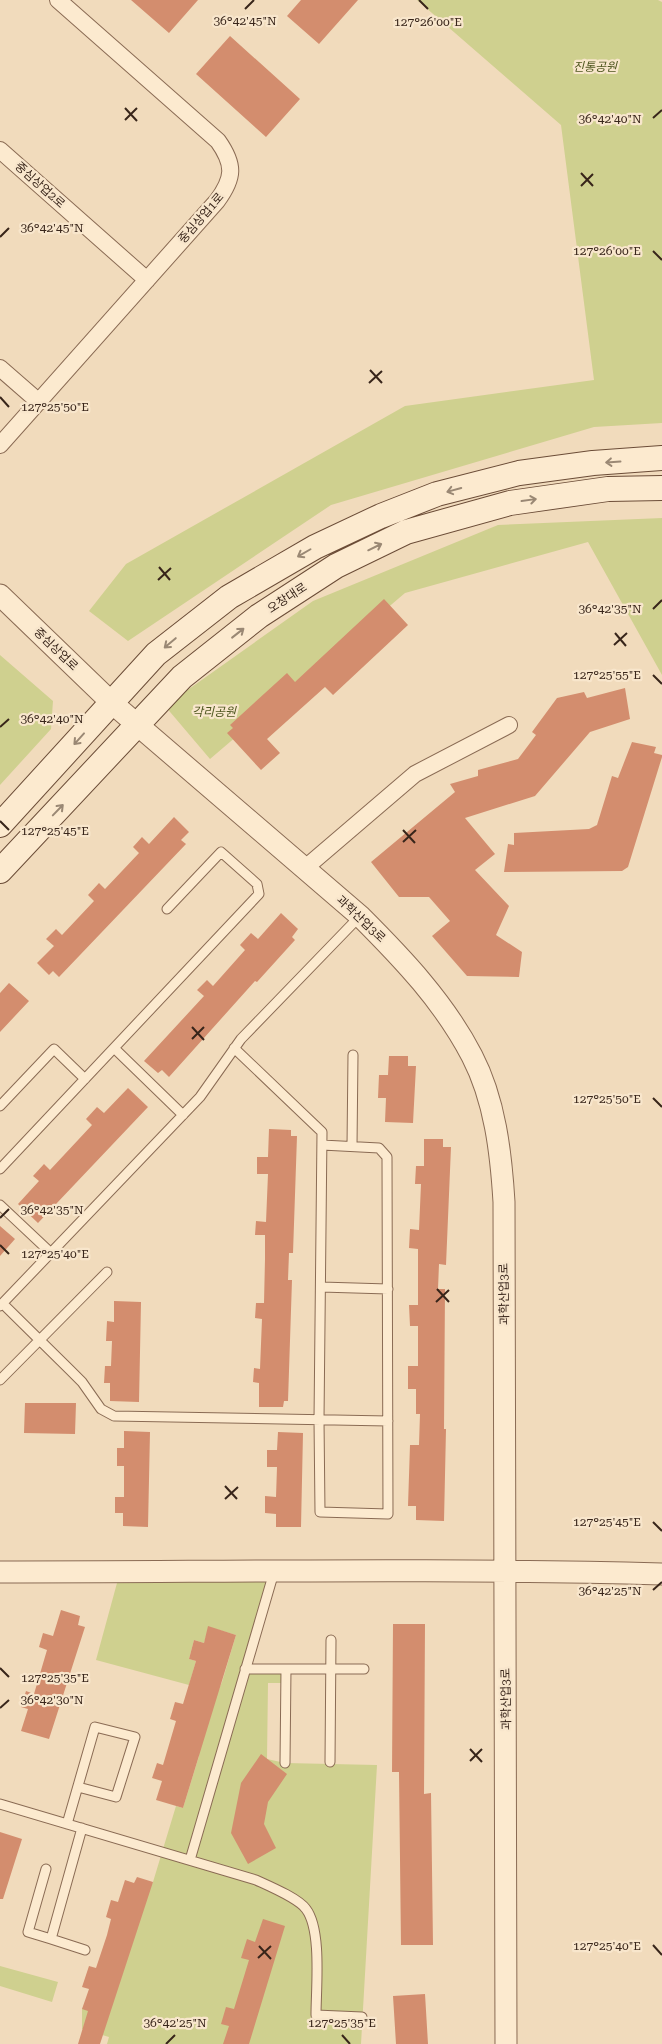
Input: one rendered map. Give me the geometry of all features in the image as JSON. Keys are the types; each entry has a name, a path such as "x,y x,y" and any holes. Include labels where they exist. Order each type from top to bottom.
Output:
{"main road":[{"path":"0,826 156,654 229,597 315,547 381,516 437,494 519,473 593,463 662,458"},
{"name":"오창대로","path":"0,871 182,677 259,616 336,566 406,532 510,503 608,489 662,488"}],"street":[{"name":"중심상업1로","path":"0,445 217,201 227,187 231,174 230,162 218,141 58,0"},
{"name":"중심상업2로","path":"0,150 147,280"},
{"path":"0,368 38,402"},
{"name":"중심상업로","path":"0,595 112,703"},
{"name":"과학산업3로","path":"112,703 360,916 403,960 432,994 452,1022 473,1058 487,1094 501,1157 504,1202 506,2044"},
{"path":"304,869 415,774 509,725"},
{"path":"0,1572 505,1570 662,1574"}],"lane":[{"path":"0,1169 259,894 257,884 221,852 167,909"},
{"path":"360,916 241,1039 200,1097 1,1305 40,1340 82,1382 101,1409 114,1416 388,1421"},
{"path":"114,1048 183,1115"},
{"path":"234,1048 322,1132 320,1512 388,1514 387,1157 379,1148 322,1145"},
{"path":"0,1106 54,1049 85,1079"},
{"path":"352,1146 353,1055"},
{"path":"0,1205 51,1253"},
{"path":"0,1380 107,1272"},
{"path":"321,1287 388,1289"},
{"path":"190,1860 274,1572"},
{"path":"330,1640 332,1669 330,1762"},
{"path":"245,1669 364,1669"},
{"path":"285,1763 286,1669"},
{"path":"66,1824 95,1727 135,1737 116,1798 78,1787"},
{"path":"0,1804 256,1880 281,1892 306,1908 316,1931 316,2015 362,2017"},
{"path":"51,1939 82,1828"},
{"path":"46,1869 28,1932 85,1950"}],"green space":[{"name":"진통공원","path":"417,0 658,0 662,2 662,423 594,427 331,505 128,641 89,611 126,564 405,406 594,380 561,125"},
{"name":"각리공원","path":"662,518 662,675 588,542 405,593 210,759 165,706 313,601 498,525"},
{"path":"0,655 53,701 51,729 0,785"},
{"path":"120,1572 274,1572 246,1669 286,1669 286,1683 268,1683 267,1759 285,1763 377,1765 361,2044 107,2044 109,2037 82,2029 82,2009 153,1882 176,1806 183,1808 199,1756 191,1754 222,1682 236,1635 209,1627 204,1643 194,1640 189,1659 196,1661 189,1685 96,1660"},
{"path":"0,1966 58,1982 52,2002 0,1986"}],"building":[{"path":"131,0 198,0 169,33"},
{"path":"301,0 358,0 319,44 287,16"},
{"path":"230,36 300,99 266,137 196,74"},
{"path":"384,599 408,625 333,695 325,687 267,739 280,753 261,770 227,733 233,728 230,725 287,673 295,682"},
{"path":"625,688 630,719 590,732 535,796 465,818 495,854 475,870 509,906 496,935 522,952 519,977 467,976 432,936 450,921 429,897 399,897 371,862 455,792 450,784 478,776 478,770 518,759 536,735 532,732 557,698 584,692 587,698"},
{"path":"632,742 656,747 654,753 662,755 662,757 628,867 622,871 504,872 508,844 514,845 514,833 589,829 597,825 612,776 618,778"},
{"path":"174,817 189,832 181,840 186,844 59,977 53,971 49,975 37,963 54,946 46,939 56,929 62,935 94,901 88,895 99,883 105,889 139,853 133,847 142,837 149,844"},
{"path":"281,913 298,929 292,937 295,940 257,982 255,981 169,1077 162,1070 158,1073 144,1061 204,996 197,990 207,980 213,986 245,950 240,945 251,933 258,939"},
{"path":"9,983 29,1001 0,1032 0,993"},
{"path":"389,1056 408,1056 408,1066 416,1066 413,1123 385,1122 386,1098 378,1098 379,1075 388,1075"},
{"path":"128,1088 148,1107 38,1223 18,1204 39,1181 33,1176 44,1164 50,1170 92,1125 86,1119 97,1107 104,1113"},
{"path":"269,1129 291,1130 291,1136 297,1136 293,1253 289,1253 288,1280 292,1280 288,1401 284,1401 283,1407 259,1407 259,1383 253,1382 254,1368 260,1369 262,1319 255,1318 256,1303 264,1303 265,1259 265,1235 255,1235 256,1221 266,1222 268,1174 257,1174 257,1157 268,1157"},
{"path":"424,1139 443,1139 443,1147 451,1147 446,1265 439,1264 438,1289 445,1289 444,1429 446,1429 444,1521 416,1520 416,1506 408,1506 410,1445 419,1445 420,1414 416,1414 416,1389 408,1389 408,1366 418,1366 418,1326 410,1326 409,1305 418,1305 418,1249 409,1248 410,1229 419,1230 421,1184 415,1184 416,1166 424,1166"},
{"path":"0,1226 15,1239 0,1256"},
{"path":"114,1301 141,1302 139,1402 110,1401 110,1383 104,1383 105,1366 111,1366 112,1341 106,1341 107,1321 114,1322"},
{"path":"25,1403 76,1403 75,1434 24,1433"},
{"path":"124,1431 150,1432 148,1527 123,1526 123,1513 115,1513 115,1497 124,1497 124,1466 117,1466 117,1448 124,1448"},
{"path":"278,1432 303,1433 301,1527 276,1527 276,1514 265,1513 265,1496 276,1497 277,1467 267,1467 267,1450 277,1450"},
{"path":"61,1610 80,1616 78,1625 85,1627 49,1739 21,1731 28,1709 21,1707 26,1691 34,1694 47,1650 39,1647 43,1633 53,1636"},
{"path":"393,1624 425,1624 424,1794 431,1793 433,1945 401,1945 399,1772 392,1772"},
{"path":"208,1626 236,1635 183,1808 156,1800 162,1781 152,1778 157,1763 163,1765 176,1721 170,1719 175,1702 183,1704 196,1661 189,1659 194,1640 204,1643"},
{"path":"261,1754 287,1774 268,1802 264,1824 276,1848 248,1864 231,1833 241,1783"},
{"path":"0,1832 22,1839 3,1899 0,1899"},
{"path":"137,1877 153,1882 100,2044 78,2044 88,2011 82,2009 89,1989 82,1987 89,1966 96,1968 107,1935 111,1919 106,1917 111,1900 118,1902 125,1880 134,1883"},
{"path":"263,1919 285,1926 249,2044 223,2044 229,2026 221,2024 226,2007 234,2009 249,1960 241,1958 247,1939 255,1942"},
{"path":"425,1994 428,2044 396,2044 393,1996"}]}
